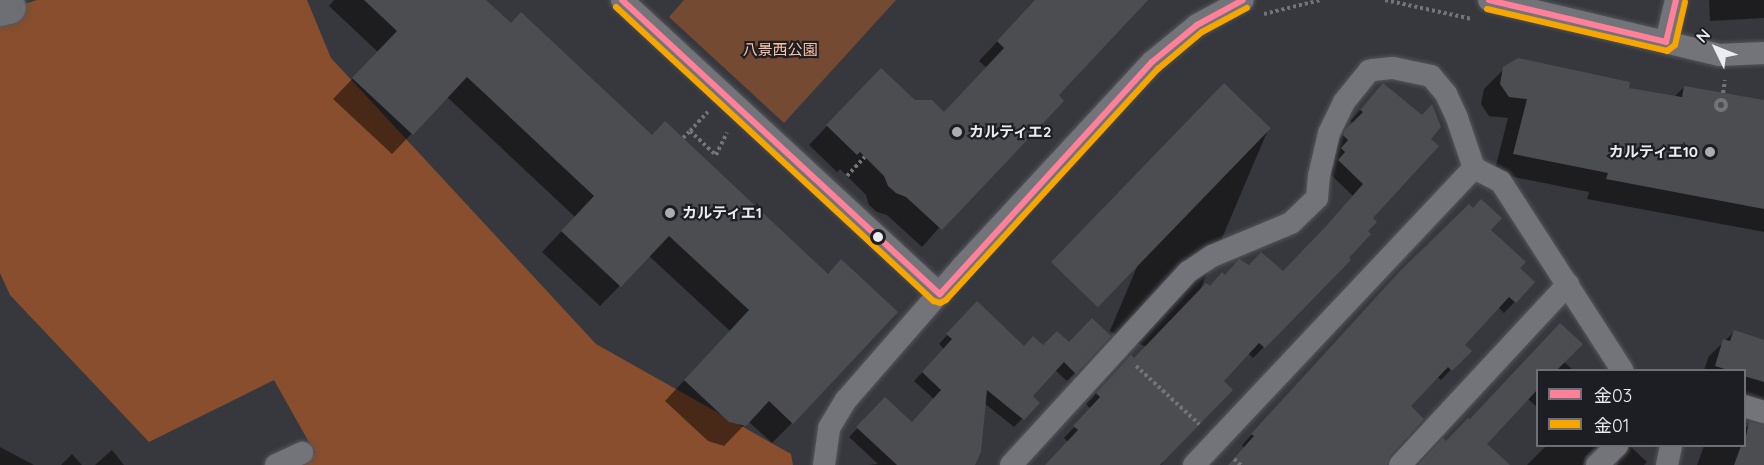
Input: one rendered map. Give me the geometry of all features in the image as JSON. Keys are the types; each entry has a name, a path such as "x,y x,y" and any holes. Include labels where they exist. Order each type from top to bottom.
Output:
{"street":[{"path":"622,0 940,294"},
{"path":"1489,0 1719,55 1764,53"},
{"path":"1665,42 1676,0"},
{"path":"824,465 829,428 846,400 963,266 1152,62 1197,25 1248,9"},
{"path":"1011,465 1188,272 1212,256 1291,223 1317,198 1319,176 1329,134 1344,102 1369,71 1393,68 1431,76 1446,94 1474,168 1501,182 1621,369"},
{"path":"1194,465 1474,168"},
{"path":"1400,465 1568,284"},
{"path":"1746,407 1764,412"},
{"path":"1597,465 1616,447"},
{"path":"1667,465 1671,447"},
{"path":"276,465 302,453"}],"path":[{"path":"1248,9 1321,0"},
{"path":"1720,111 1726,106 1722,98"},
{"path":"683,138 711,108"},
{"path":"690,131 716,155 724,136 732,127"},
{"path":"837,172 844,179 865,157"},
{"path":"1128,359 1200,425"}],"green space":[{"name":"八景西公園","path":"684,0 896,0 784,123 669,17"}],"shaded area":[{"path":"37,0 307,0 331,58 596,344 791,454 793,465 287,465 315,453 274,380 149,442 10,295 0,273 0,12"}],"building":[{"name":"カルティエ1","path":"364,0 486,0 511,23 521,12 652,135 665,121 828,274 841,259 898,312 793,424 769,401 746,426 729,422 684,380 749,310 669,236 621,287 561,231 594,196 467,77 413,135 352,78 397,31"},
{"name":"カルティエ2","path":"1035,0 1148,0 1059,95 1064,101 942,230 906,197 896,193 888,186 884,176 860,152 857,155 826,125 881,68 915,100 932,100 944,112 1004,48 997,41"},
{"path":"1518,58 1630,82 1629,88 1682,97 1684,86 1764,100 1764,209 1606,179 1608,173 1513,154 1527,99 1509,97 1500,84 1503,67"},
{"path":"1224,83 1271,128 1098,307 1051,262"},
{"path":"1383,83 1422,115 1432,104 1441,127 1431,139 1439,146 1373,218 1377,222 1368,231 1371,234 1349,258 1351,260 1265,348 1259,343 1224,381 1233,390 1160,465 1045,465 1078,430 1073,426 1100,397 1096,393 1131,355 1134,358 1206,283 1210,286 1222,272 1225,275 1239,259 1249,265 1261,252 1283,271 1325,227 1363,184 1338,160 1345,152 1341,148 1348,140 1343,135 1345,130 1363,112 1360,110"},
{"path":"1481,199 1502,218 1491,230 1526,262 1520,268 1535,282 1516,303 1509,297 1465,345 1472,351 1452,371 1448,367 1411,406 1424,419 1390,456 1387,465 1228,465 1254,436 1251,434 1400,271 1469,204 1473,208"},
{"path":"977,301 1024,346 1033,336 1043,345 1057,331 1069,342 1092,318 1111,336 1076,374 1064,362 1033,396 1040,403 1024,420 987,390 981,452 975,465 897,465 856,427 885,397 912,422 941,390 922,372 952,339 946,334"},
{"path":"1560,323 1583,344 1558,369 1536,369 1536,391 1487,444 1510,465 1418,465 1443,438 1446,441 1468,418 1470,419"},
{"path":"1734,330 1764,340 1764,382 1746,377 1746,369 1725,369 1715,366 1723,339 1730,341"},
{"path":"1749,422 1764,425 1764,465 1734,465 1741,447 1746,447"}],"transit line":[{"name":"金03","path":"622,0 940,294 1152,62 1197,25 1243,0"},
{"name":"金03","path":"1489,0 1666,42 1676,0"},
{"name":"金01","path":"1487,9 1667,51 1675,45 1685,2"},
{"name":"金01","path":"616,7 934,301 940,303 946,300 1158,69 1202,32 1247,8"}],"place":[{"name":"カルティエ2","path":"957,132"},
{"name":"カルティエ10","path":"1710,152"},
{"name":"カルティエ1","path":"670,213"}]}
